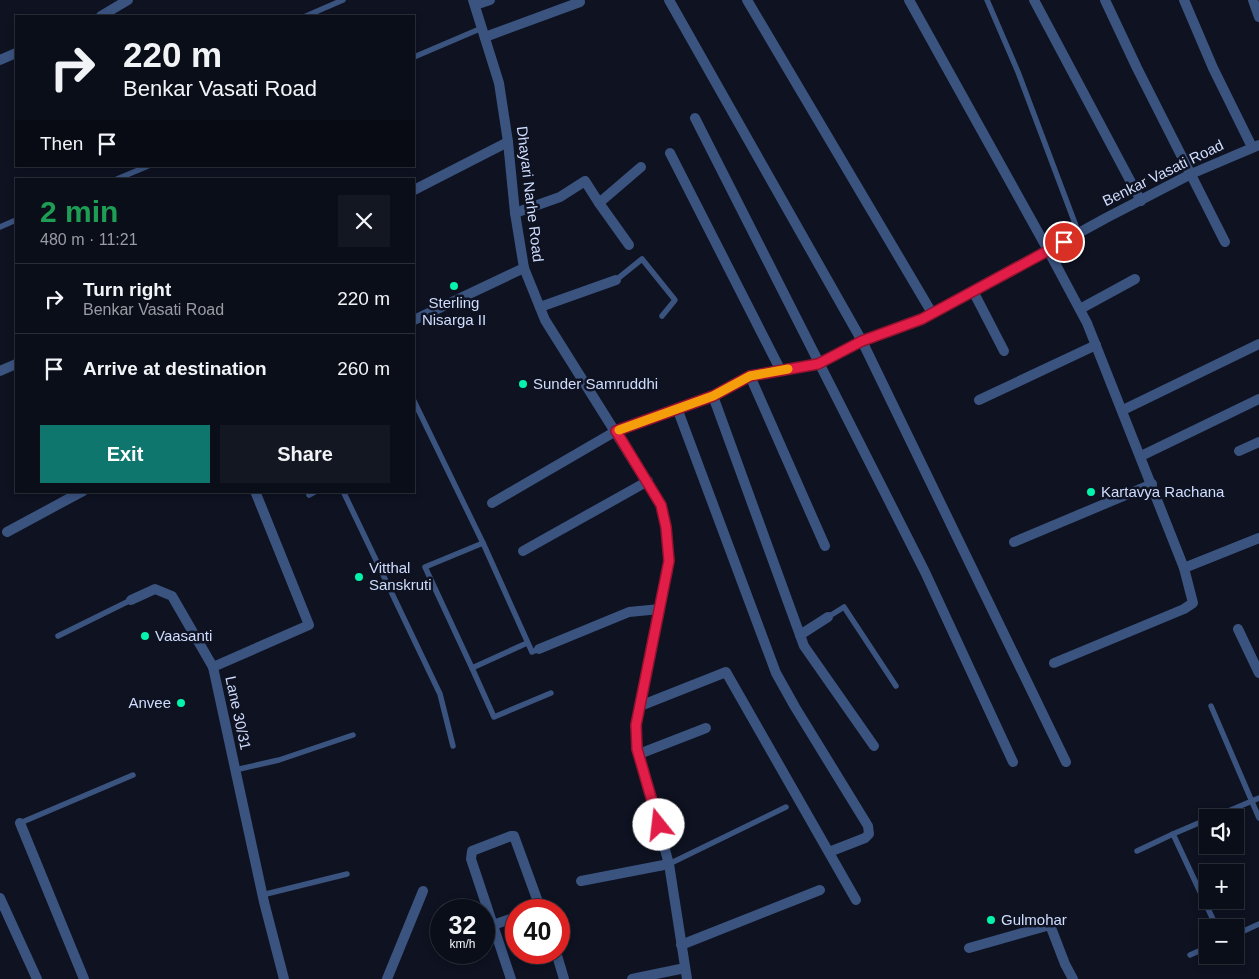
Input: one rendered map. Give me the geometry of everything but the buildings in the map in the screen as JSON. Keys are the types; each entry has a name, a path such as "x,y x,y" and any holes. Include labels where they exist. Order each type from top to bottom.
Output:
{"street":[{"path":"103,15 128,0"},
{"path":"474,2 490,0"},
{"path":"669,0 862,341 1066,762"},
{"path":"747,0 932,313"},
{"path":"909,0 1080,309 1152,484 1184,568 1192,603 1184,609 1054,663"},
{"path":"1034,0 1141,201"},
{"path":"1105,0 1137,68 1225,242"},
{"path":"1184,0 1213,68 1256,146"},
{"path":"1253,0 1259,17"},
{"name":"Dhayari Narhe Road","path":"474,2 499,83 508,142 515,213 524,268 545,320 648,482 661,505 666,527 669,561 636,725 639,754 669,864 687,979"},
{"path":"484,33 580,2"},
{"path":"0,60 15,53"},
{"path":"694,118 925,572 1013,762"},
{"path":"415,189 508,142"},
{"name":"Benkar Vasati Road","path":"492,503 616,431 713,396 750,376 818,364 862,341 922,319 1191,174 1256,146"},
{"path":"670,153 781,371"},
{"path":"599,203 642,167"},
{"path":"515,213 560,197 585,181 630,245"},
{"path":"415,320 524,268"},
{"path":"1080,309 1135,279"},
{"path":"540,307 616,280"},
{"path":"973,291 1004,351"},
{"path":"1123,410 1259,344"},
{"path":"979,400 1096,345"},
{"path":"0,371 15,364"},
{"path":"750,376 825,546"},
{"path":"713,396 804,646 874,746"},
{"path":"1141,456 1259,398"},
{"path":"677,408 776,673 868,826 869,834 865,838 829,852"},
{"path":"1239,451 1259,442"},
{"path":"523,551 648,482"},
{"path":"1014,542 1152,484"},
{"path":"7,532 79,493"},
{"name":"Lane 30/31","path":"256,493 309,625 213,667 262,895 284,979"},
{"path":"1184,568 1259,538"},
{"path":"131,600 155,589 172,596 213,667"},
{"path":"539,649 629,612 660,609"},
{"path":"800,635 828,617"},
{"path":"1238,629 1259,673"},
{"path":"640,706 726,672 856,900"},
{"path":"639,754 706,728"},
{"path":"20,823 84,979"},
{"path":"484,899 470,855 472,851 511,836 516,838 536,899"},
{"path":"581,881 669,864"},
{"path":"681,945 820,890"},
{"path":"387,979 423,891"},
{"path":"0,898 37,979"},
{"path":"970,948 1050,925 1073,979"},
{"path":"495,931 510,979"},
{"path":"560,964 564,979"},
{"path":"632,979 685,968"}],"lane":[{"path":"308,15 344,0"},
{"path":"987,0 1018,72 1079,234"},
{"path":"415,57 484,33"},
{"path":"119,178 146,167"},
{"path":"0,227 15,220"},
{"path":"616,280 642,259 675,300 662,316"},
{"path":"415,403 482,543 527,643 532,652 539,649"},
{"path":"309,495 312,493"},
{"path":"345,493 440,694 453,746"},
{"path":"482,543 425,568 494,717 551,693"},
{"path":"58,636 131,600"},
{"path":"828,617 844,607 896,686"},
{"path":"472,668 527,643"},
{"path":"1211,706 1259,818"},
{"path":"235,770 279,760 353,735"},
{"path":"20,823 133,775"},
{"path":"1233,809 1259,798"},
{"path":"669,864 786,807"},
{"path":"1137,851 1199,823"},
{"path":"1173,834 1213,919"},
{"path":"262,895 347,874"},
{"path":"1244,931 1259,924"},
{"path":"1190,955 1199,951"}],"slow traffic":[{"path":"619,430 713,396 750,376 788,369"}],"place":[{"name":"Sterling Nisarga II","path":"454,286"},
{"name":"Sunder Samruddhi","path":"523,384"},
{"name":"Kartavya Rachana","path":"1091,492"},
{"name":"Vitthal Sanskruti","path":"359,577"},
{"name":"Vaasanti","path":"145,636"},
{"name":"Anvee","path":"181,703"},
{"name":"Gulmohar","path":"991,920"}],"route":[{"path":"659,825 637,749 636,725 669,561 666,527 661,505 616,431 713,396 750,376 818,364 862,341 922,319 1064,242"}]}
